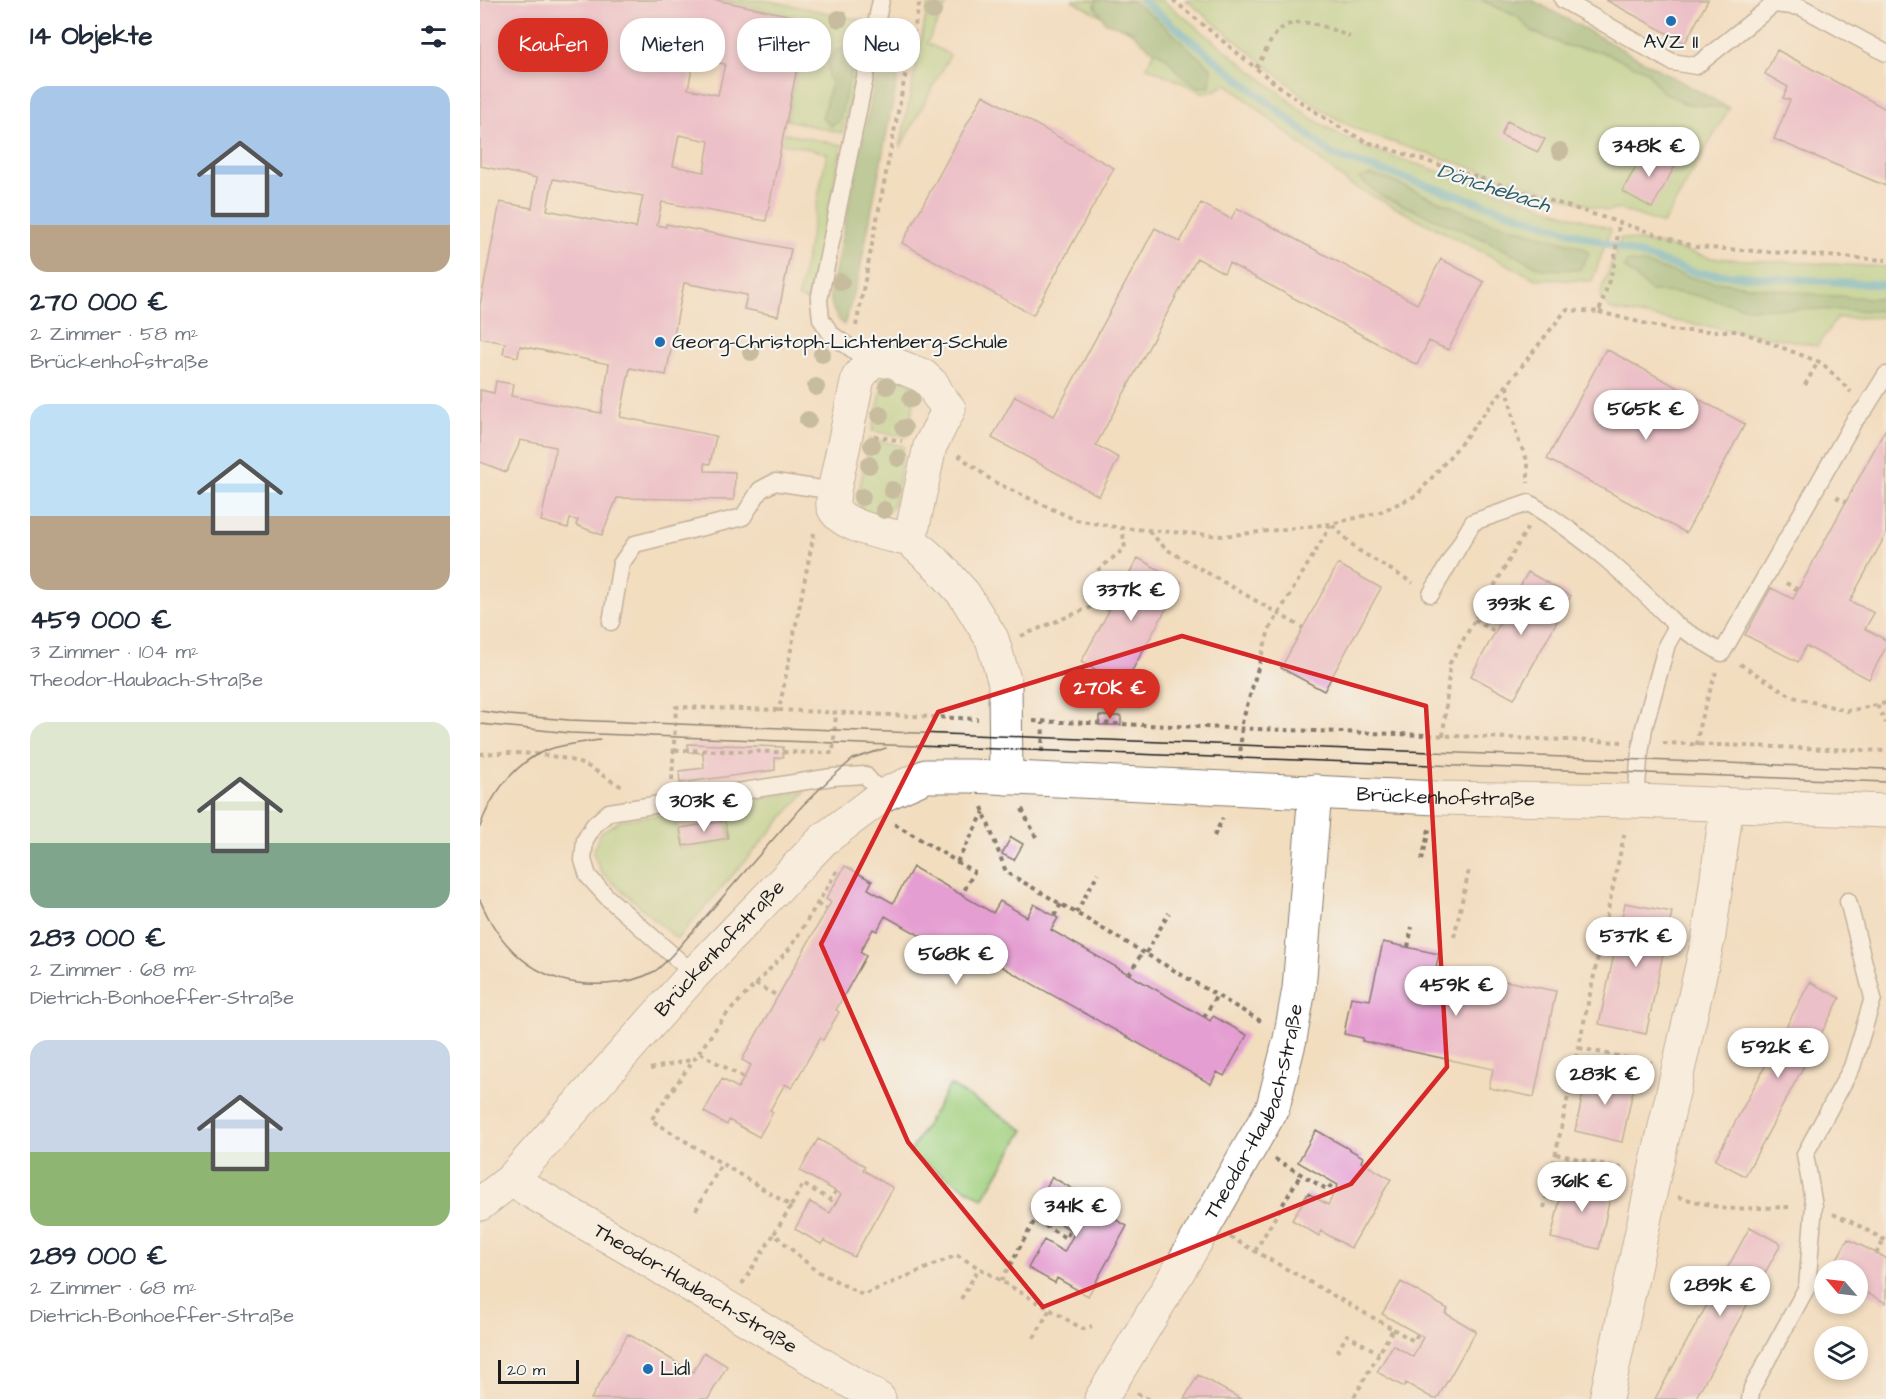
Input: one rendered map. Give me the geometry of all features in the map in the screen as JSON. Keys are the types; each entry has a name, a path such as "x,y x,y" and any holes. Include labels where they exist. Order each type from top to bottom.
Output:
{"street":[{"path":"910,540 930,446 949,409 933,385 923,376 884,360 870,362 858,378 834,492 833,507 841,517 853,524 910,540 939,566 964,594 992,639 1005,683 1006,778"},
{"name":"Brückenhofstraße","path":"480,1204 511,1180 694,974 823,840 887,808 926,776 971,776 1437,798 1631,801 1886,811"},
{"name":"Theodor-Haubach-Straße","path":"1101,1399 1273,1107 1290,1039 1299,988 1316,791"},
{"path":"1606,1399 1652,1183 1709,935 1727,805"},
{"name":"Theodor-Haubach-Straße","path":"511,1180 879,1399"}],"lane":[{"path":"870,362 831,334 822,319 819,300 881,0"},
{"path":"1563,0 1672,62 1696,66 1773,4 1801,7 1886,53"},
{"path":"1431,594 1473,522 1533,506 1594,548 1648,596 1677,626 1722,653 1854,421 1866,407 1886,375"},
{"path":"611,622 621,564 635,544 743,517 760,490 775,482 834,492"},
{"path":"1631,801 1642,743 1667,644 1677,626"},
{"path":"694,974 607,897 588,876 583,860 585,840 594,825 609,812 832,777 865,775 887,808"},
{"path":"1750,1399 1752,1388 1807,1287 1814,1206 1805,1154 1852,1067 1872,998 1848,901"}],"path":[{"path":"1173,0 1313,112 1367,142 1696,248 1886,260"},
{"path":"1256,68 1276,33 1292,24 1311,22 1350,37"},
{"path":"1599,312 1614,265 1619,223"},
{"path":"846,431 951,450 994,482 1076,520 1149,531 1222,536 1331,524 1380,512 1417,495 1566,310 1599,312 1675,331 1739,331 1822,363 1866,407"},
{"path":"1805,385 1818,362"},
{"path":"1443,736 1450,663 1533,506 1528,462 1517,437 1506,385"},
{"path":"1331,524 1358,550 1431,594"},
{"path":"1241,729 1269,630 1331,524"},
{"path":"1098,604 1097,571 1125,548 1122,528"},
{"path":"1149,531 1166,549 1303,628"},
{"path":"1098,604 1109,610"},
{"path":"992,639 1023,636 1098,604"},
{"path":"1474,620 1496,632"},
{"path":"1697,745 1700,722 1722,653 1792,697 1848,711 1886,703"},
{"path":"1877,705 1886,723"},
{"path":"663,781 673,780 676,707 779,710"},
{"path":"675,750 832,753 836,713"},
{"path":"1005,720 1886,751"},
{"path":"480,754 537,755 562,759 586,766 622,787 633,786"},
{"path":"971,776 1006,872 1290,1039"},
{"path":"1544,1208 1631,801"},
{"path":"887,808 957,862 974,872 962,895"},
{"path":"957,862 984,811"},
{"path":"791,1206 651,1120 724,1017 791,947 841,865"},
{"path":"1454,937 1469,870"},
{"path":"1076,913 1098,873"},
{"path":"817,904 827,909"},
{"path":"1054,916 1061,904"},
{"path":"1130,975 1169,913"},
{"path":"1408,947 1412,927"},
{"path":"755,984 778,996"},
{"path":"1204,1017 1217,995"},
{"path":"1579,1048 1678,1068"},
{"path":"700,1053 744,1078"},
{"path":"1251,1146 1328,1190 1333,1182"},
{"path":"1556,1154 1652,1183 1726,1209 1814,1206 1856,1224 1885,1241 1876,1254"},
{"path":"696,1210 722,1163"},
{"path":"1255,1251 1301,1174"},
{"path":"727,1307 803,1184 831,1200 836,1191"},
{"path":"1000,1281 1035,1220 1066,1238 1070,1230"},
{"path":"1207,1222 1414,1341 1418,1334"},
{"path":"774,1234 815,1270 863,1295 957,1255 1083,1329 1092,1326"},
{"path":"961,1299 979,1268"},
{"path":"1034,1338 1050,1309"},
{"path":"1353,1399 1393,1329"},
{"path":"1337,1352 1347,1335 1379,1353"}],"highlighted area":[{"path":"1182,636 1426,706 1447,1067 1351,1184 1043,1307 908,1142 821,944 938,712"}],"green space":[{"path":"716,0 765,0 852,18 843,18 843,72 856,72 842,133 787,120 797,72 831,72 831,18 802,18"},
{"path":"929,0 949,0 927,43 950,55 900,148 915,72 920,72 920,46"},
{"path":"1072,0 1162,0 1311,118 1338,134 1365,147 1611,229 1592,281 1536,279 1351,185 1227,84 1212,92 1202,92 1147,67 1157,46"},
{"path":"1096,0 1130,1 1150,14 1211,67 1210,87 1198,87 1178,72 1166,57 1148,47 1129,29 1106,23 1095,6"},
{"path":"1186,0 1481,0 1518,17 1533,32 1567,46 1600,51 1647,71 1660,90 1686,103 1729,108 1663,224 1620,209 1607,211 1370,135 1344,123 1317,107"},
{"path":"1481,0 1532,0 1729,108 1686,104 1660,90 1647,71 1600,51 1567,46 1533,32 1518,17"},
{"path":"843,49 843,72 851,72 839,121 831,126 822,118 831,83 828,72 831,72 831,58 835,51"},
{"path":"877,72 899,72 858,280 844,325 834,312 830,295"},
{"path":"783,133 842,145 810,301 798,298 827,153 781,143"},
{"path":"1371,175 1485,220 1582,247 1589,253 1579,270 1542,269 1488,241 1381,196 1359,178"},
{"path":"1621,238 1667,246 1711,258 1886,267 1886,317 1837,318 1817,346 1611,310 1600,298"},
{"path":"1627,262 1642,263 1700,280 1820,295 1886,299 1886,311 1748,308 1690,294 1651,291 1624,267"},
{"path":"896,376 917,388 907,437 872,431 884,381"},
{"path":"870,439 904,446 894,503 888,512 878,517 865,513 857,500"},
{"path":"806,791 677,939 602,873 593,853 600,833 621,820 675,813 680,849 730,840 724,804"},
{"path":"950,1085 1024,1130 983,1199 909,1154"}],"building":[{"path":"480,0 716,0 802,18 737,18 737,72 796,72 766,221 662,202 657,225 666,227 666,224 791,249 778,316 744,309 747,295 684,283 666,375 630,368 620,417 716,436 710,464 705,463 705,471 735,472 734,500 617,498 602,535 576,525 578,520 570,519 568,528 541,521 556,447 520,440 506,472 480,462 480,390 494,393 496,381 513,384 511,396 601,413 609,364 520,346 518,357 503,354 505,343 480,338 480,305 500,202 532,208 537,178 480,166","holes":["679,135 709,141 704,172 673,166","553,179 643,196 636,228 547,210"]},
{"name":"AVZ II","path":"1606,0 1708,0 1685,43"},
{"path":"1777,50 1886,109 1886,186 1774,139 1790,100 1783,98 1788,87 1765,74"},
{"path":"983,95 1114,168 1033,315 902,243"},
{"path":"1507,121 1545,139 1538,152 1501,135"},
{"path":"1647,148 1676,164 1652,208 1622,191"},
{"path":"1201,203 1231,219 1237,208 1417,304 1441,259 1484,282 1448,350 1429,341 1417,365 1229,263 1224,273 1197,258 1096,445 1119,458 1099,496 992,438 1015,396 1054,416 1155,228 1180,242"},
{"path":"1606,349 1745,424 1686,533 1547,459"},
{"path":"1886,428 1886,534 1850,601 1874,613 1865,629 1886,640 1886,647 1869,679 1806,646 1798,662 1745,635 1771,588 1793,599"},
{"path":"1138,558 1181,582 1124,685 1081,662"},
{"path":"1338,564 1381,588 1324,691 1281,668"},
{"path":"1528,572 1571,596 1514,699 1471,676"},
{"path":"1099,716 1121,716 1121,725 1099,725"},
{"path":"688,744 783,747 783,757 775,758 775,770 680,783 679,771 704,768 703,753 688,752"},
{"path":"725,821 728,838 683,846 680,828"},
{"path":"1011,837 1023,844 1014,860 1002,854"},
{"path":"845,866 872,881 868,889 893,903 913,867 993,913 1000,901 1027,917 1034,904 1058,918 1051,930 1210,1021 1213,1016 1247,1035 1224,1076 1217,1072 1211,1084 972,950 966,961 885,916 877,931 873,929 860,952 866,956 836,1010 839,1012 823,1040 820,1038 792,1088 785,1084 770,1110 773,1112 759,1137 729,1120 727,1125 704,1112 722,1079 738,1088 744,1078 751,1065 742,1060 831,902 826,899"},
{"path":"1625,903 1672,912 1646,1034 1599,1024"},
{"path":"1383,942 1439,954 1436,967 1556,991 1534,1097 1489,1088 1493,1069 1362,1041 1363,1038 1344,1034 1351,997 1370,1000"},
{"path":"1810,982 1840,998 1745,1176 1715,1160"},
{"path":"1588,1070 1635,1081 1622,1142 1575,1131"},
{"path":"1316,1130 1363,1157 1361,1162 1391,1179 1351,1248 1321,1231 1319,1236 1292,1220 1308,1193 1328,1205 1338,1185 1298,1162"},
{"path":"818,1139 865,1166 863,1170 893,1188 854,1257 824,1240 821,1244 795,1229 810,1202 830,1213 841,1194 800,1171"},
{"path":"1052,1177 1099,1204 1097,1209 1127,1226 1088,1296 1057,1278 1055,1283 1028,1268 1044,1240 1064,1252 1075,1232 1034,1209"},
{"path":"1565,1177 1612,1188 1599,1249 1551,1238"},
{"path":"1750,1227 1781,1244 1695,1399 1655,1399"},
{"path":"1848,1239 1886,1258 1886,1303 1868,1294 1868,1260 1836,1260"},
{"path":"1401,1282 1448,1309 1445,1313 1476,1331 1437,1399 1406,1383 1404,1387 1377,1372 1393,1345 1413,1357 1423,1337 1382,1314"},
{"name":"Lidl","path":"628,1334 693,1372 704,1352 727,1366 708,1399 591,1399"},
{"path":"1198,1375 1241,1399 1184,1399"}],"waterway":[{"name":"Dönchebach","path":"1142,0 1333,155 1697,273 1886,285"}],"tram line":[{"path":"480,711 569,720 1886,769"},
{"path":"480,724 570,733 1886,782"},
{"path":"480,827 495,796 509,777 526,761 551,749 600,740"},
{"path":"480,900 501,937 514,952 545,974 584,984 606,984 644,976 657,969 672,955 803,805 832,777 853,759 886,748"}],"place":[{"name":"AVZ II","path":"1671,21"},
{"name":"Georg-Christoph-Lichtenberg-Schule","path":"660,342"},
{"name":"Lidl","path":"648,1369"}]}
